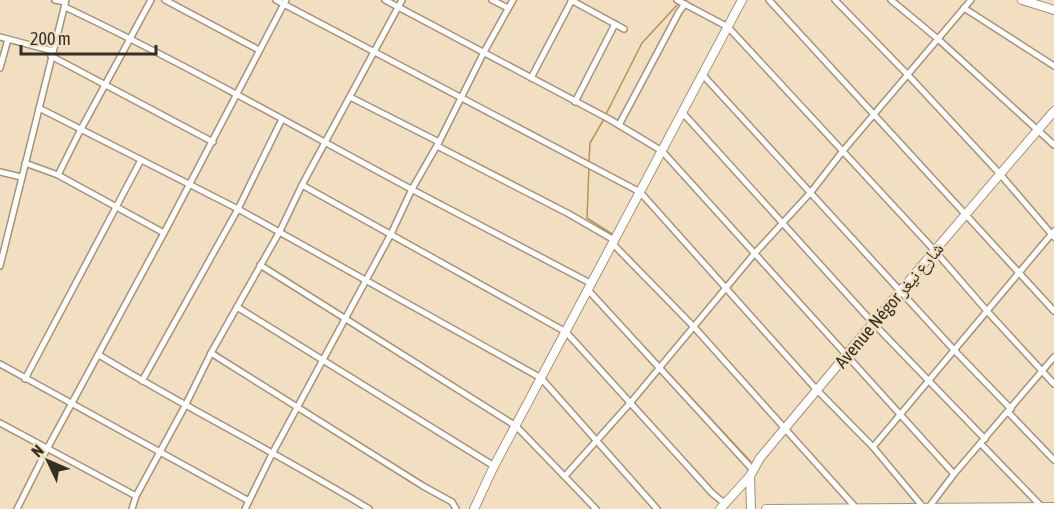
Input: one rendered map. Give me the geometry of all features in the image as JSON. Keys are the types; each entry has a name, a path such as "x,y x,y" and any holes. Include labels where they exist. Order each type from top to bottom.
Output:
{"street":[{"path":"55,0 65,3 237,94 590,287 752,473 752,509"},
{"path":"58,175 150,0"},
{"path":"165,0 259,50"},
{"path":"276,0 285,2 374,52 640,192 926,507"},
{"path":"385,0 609,119 662,151 954,474"},
{"path":"132,509 136,496 185,406 210,353 280,231 302,185 402,0"},
{"path":"492,0 508,8"},
{"path":"245,509 513,0"},
{"path":"531,78 571,0 624,29"},
{"path":"474,509 494,466 742,0"},
{"path":"770,0 1054,311"},
{"path":"835,0 908,75 1053,234 873,447"},
{"path":"891,0 938,39 1054,145"},
{"path":"565,476 811,192 971,0"},
{"path":"1022,0 1054,10"},
{"path":"17,509 285,2"},
{"path":"618,125 679,12 682,2 728,27 935,251 987,312 1054,384"},
{"path":"0,266 65,3"},
{"path":"964,8 1054,66"},
{"path":"575,102 615,24"},
{"path":"0,37 52,53 213,142"},
{"path":"0,69 8,39"},
{"path":"702,74 1054,460"},
{"path":"350,98 560,209 613,241 857,508"},
{"path":"39,108 80,131 280,231 541,378 657,509"},
{"name":"Avenue Négor شارع نيغر","path":"722,506 752,473 846,355 1054,111"},
{"path":"682,112 1041,506"},
{"path":"142,381 238,209 282,119"},
{"path":"26,379 141,160"},
{"path":"25,163 58,175 164,234"},
{"path":"0,172 21,177"},
{"path":"302,185 566,332 722,506"},
{"path":"0,229 9,230"},
{"path":"260,265 516,426 597,509"},
{"path":"237,307 494,466"},
{"path":"210,353 452,502 456,509"},
{"path":"99,355 369,509"},
{"path":"926,507 1054,357"},
{"path":"0,364 159,454 249,501"},
{"path":"0,423 136,496"},
{"path":"766,509 1054,507"}],"waterway":[{"path":"606,114 642,43 678,4"},
{"path":"589,161 590,143 604,119"},
{"path":"589,166 587,218 612,234"},
{"path":"648,351 751,462"}]}
